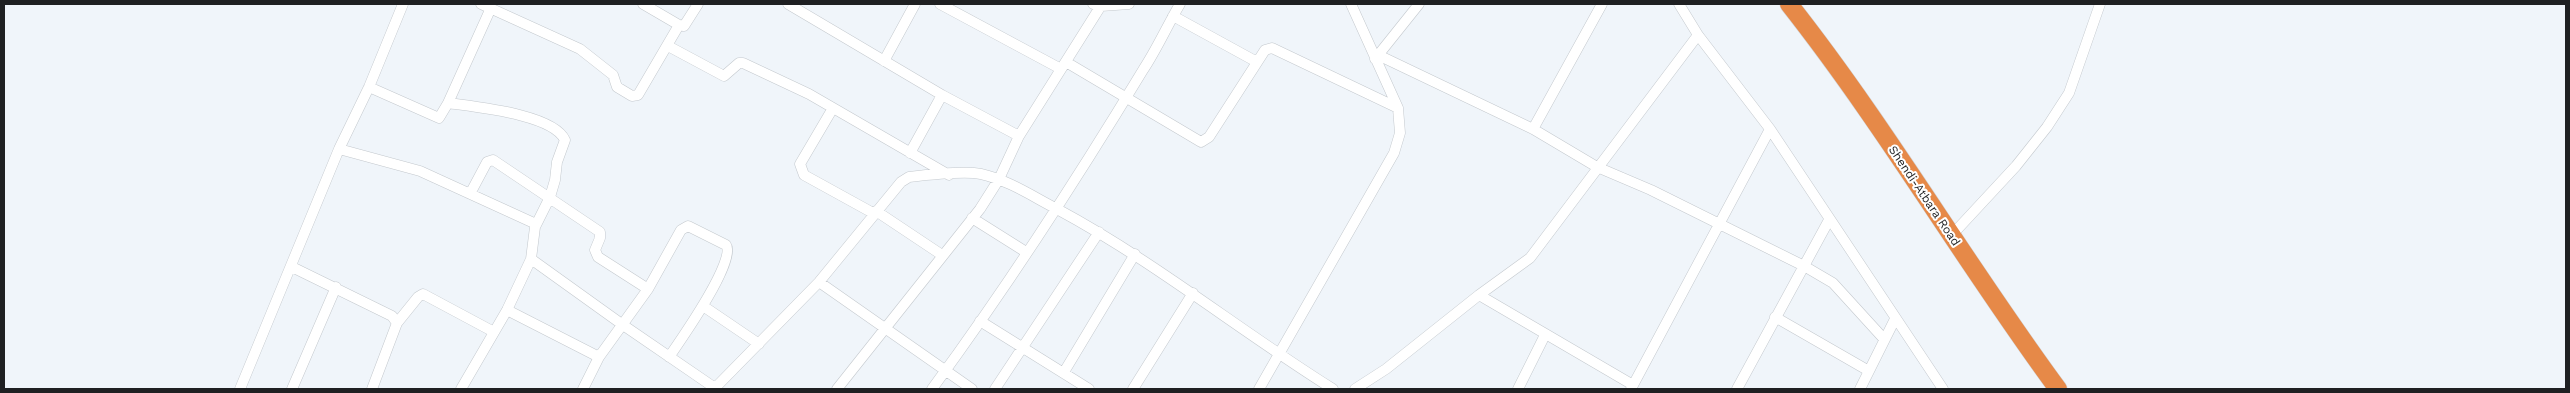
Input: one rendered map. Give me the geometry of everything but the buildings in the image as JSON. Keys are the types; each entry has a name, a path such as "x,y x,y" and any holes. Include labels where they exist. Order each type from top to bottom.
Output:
{"highway":[{"name":"Shendi-Atbara Road","path":"1789,4 1866,108 2004,316 2058,389"}],"street":[{"path":"240,389 292,267 339,148 369,87 404,4"},
{"path":"643,4 684,26 698,4"},
{"path":"788,4 942,95 1019,136"},
{"path":"884,61 915,4"},
{"path":"940,4 1126,98 1201,142 1209,137 1265,50 1272,48 1398,108"},
{"path":"837,389 972,218 999,179 1019,136 1064,66 1099,4 1129,4"},
{"path":"932,389 1026,252 1126,98 1180,4"},
{"path":"1259,389 1280,356 1394,152 1400,132 1398,108 1351,4"},
{"path":"1376,57 1419,4"},
{"path":"1533,130 1602,4"},
{"path":"1679,4 1698,35 1770,129 1943,389"},
{"path":"1951,236 2016,166 2047,127 2070,93 2100,4"},
{"path":"369,87 433,117 439,118 448,103 485,7 524,22 580,49 613,75 616,87 632,96 638,95 679,25"},
{"path":"1173,16 1257,62"},
{"path":"1355,389 1386,369 1478,295 1530,258 1698,35"},
{"path":"668,46 724,76 740,63 743,63 833,108 949,175"},
{"path":"1376,57 1533,130 1597,167 1651,190 1804,266 1833,283 1884,339"},
{"path":"910,153 942,95"},
{"path":"448,103 541,122 562,135 564,144 557,162 555,180 550,196 536,224 532,259 507,310 461,389"},
{"path":"833,108 800,164 800,170 804,175 875,212 942,255"},
{"path":"1478,295 1632,387 1770,129"},
{"path":"339,148 420,171 470,192 536,224"},
{"path":"470,192 490,159 550,196 600,232 600,238 595,250 598,257 648,289"},
{"path":"532,259 715,389 819,282 901,182 909,177 978,174 999,179 1099,232 1193,293 1280,356 1333,389"},
{"path":"972,218 1026,252"},
{"path":"1737,389 1829,220"},
{"path":"584,389 599,358 648,289 681,230 688,226 726,245 728,255 702,306 669,357"},
{"path":"995,389 1099,232"},
{"path":"1064,372 1135,254"},
{"path":"292,267 392,316 397,323"},
{"path":"819,282 884,330 972,389"},
{"path":"292,389 336,287"},
{"path":"1133,389 1193,293"},
{"path":"372,389 397,323 423,294 494,332"},
{"path":"702,306 759,344"},
{"path":"507,310 599,358"},
{"path":"1775,317 1870,372"},
{"path":"1860,389 1895,318"},
{"path":"980,321 1089,389"},
{"path":"1518,389 1545,335"}]}
